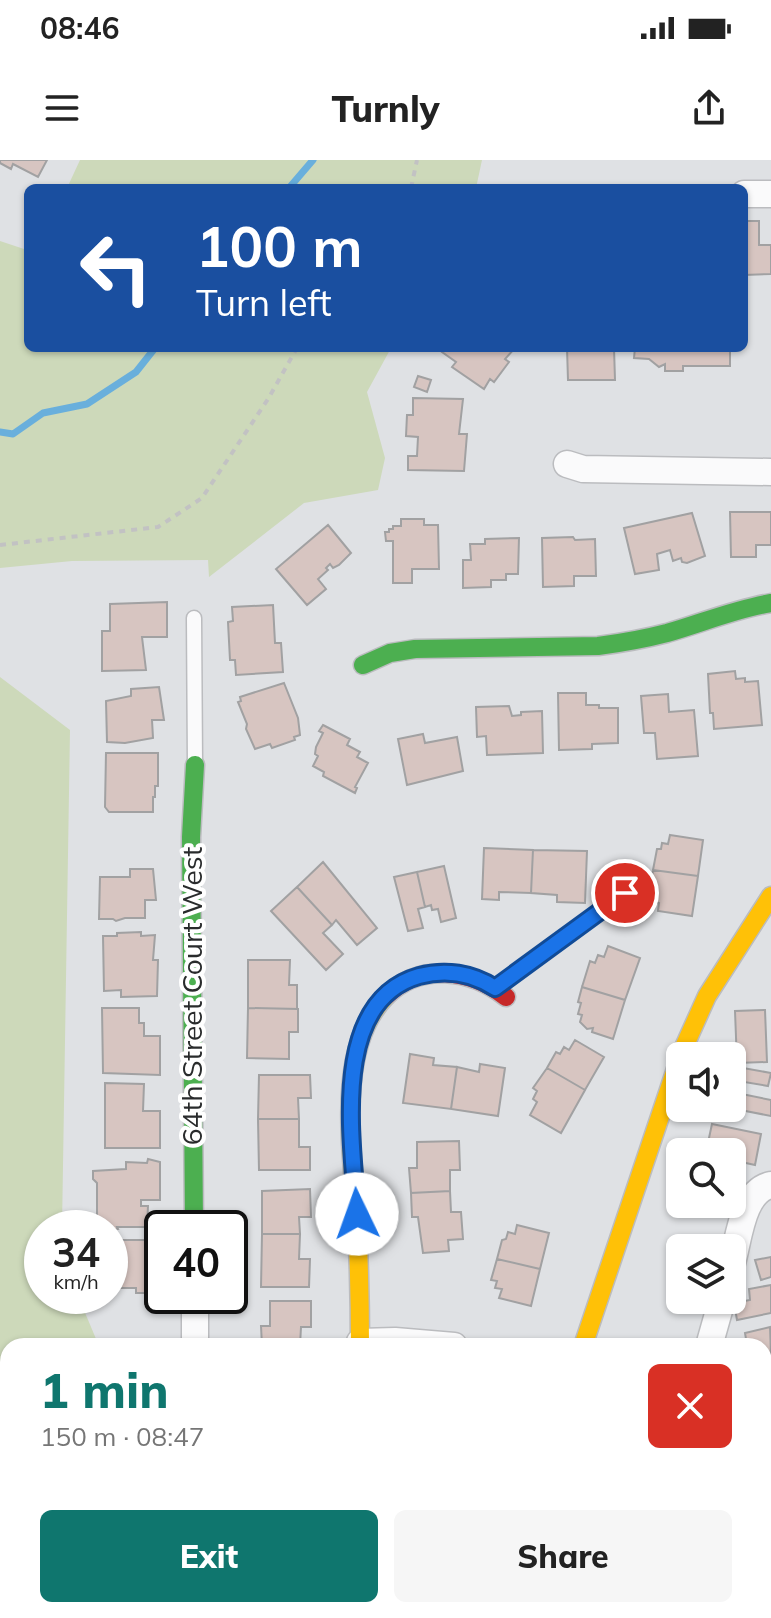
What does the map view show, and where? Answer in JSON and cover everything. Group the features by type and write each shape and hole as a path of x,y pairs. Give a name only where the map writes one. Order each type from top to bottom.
{"street":[{"path":"748,194 771,194"},
{"path":"567,464 583,469 771,472"},
{"path":"363,665 390,653 415,649 622,643 676,630 742,608 771,603"},
{"name":"64th Street Court West","path":"194,1210 191,837 195,765"},
{"path":"686,1042 707,996 771,896"},
{"path":"360,1338 351,1103 355,1055 365,1025 390,992 423,975 441,972 467,975 500,993"},
{"path":"586,1338 666,1098"},
{"path":"741,1234 752,1198 761,1188 771,1185"},
{"path":"195,1314 195,1338"},
{"path":"711,1338 718,1314"}],"lane":[{"path":"194,618 195,765"},
{"path":"500,993 625,893"}],"path":[{"path":"412,184 417,160"},
{"path":"0,545 158,527 202,498 268,399 295,352"}],"green space":[{"path":"80,160 482,160 477,184 69,184"},
{"path":"0,241 24,249 24,352 389,352 367,392 385,458 378,490 304,503 209,577 208,560 72,561 0,568"},
{"path":"0,677 70,730 62,1210 24,1210 24,1314 86,1314 96,1338 0,1338"}],"building":[{"path":"0,160 47,160 38,177 13,164 11,169"},
{"path":"748,221 759,221 759,245 771,245 771,274 748,275"},
{"path":"442,352 511,352 505,359 509,362 494,382 490,379 484,389 452,367 456,362"},
{"path":"567,352 614,352 615,380 568,380"},
{"path":"635,352 730,352 730,366 683,366 683,371 665,371 665,364 659,367 649,359 634,358"},
{"path":"418,376 431,380 427,392 414,387"},
{"path":"413,398 463,399 459,434 467,434 464,471 408,470 408,456 417,456 418,437 406,436 407,415 413,415"},
{"path":"730,512 771,512 771,545 756,545 756,557 731,557"},
{"path":"692,513 705,556 687,563 682,562 681,558 673,561 670,550 657,554 659,570 635,574 624,528"},
{"path":"401,519 424,519 424,525 438,525 439,569 412,569 412,583 393,583 393,541 386,541 385,532 393,526 401,526"},
{"path":"328,525 351,553 339,565 333,568 330,564 326,568 328,570 318,579 326,589 307,605 276,569"},
{"path":"573,537 575,540 595,539 596,576 574,576 574,586 543,587 542,538"},
{"path":"519,538 518,574 506,574 506,580 491,580 491,587 463,588 463,560 471,560 470,544 485,544 485,539"},
{"path":"167,602 167,637 142,637 146,670 102,671 102,631 110,631 110,604"},
{"path":"273,605 275,643 281,643 283,672 236,675 235,660 230,660 228,622 233,621 232,607"},
{"path":"735,671 736,679 758,681 762,725 714,729 708,674"},
{"path":"284,683 298,718 300,735 294,737 295,740 272,748 270,744 255,749 238,702 241,701 240,697"},
{"path":"159,687 164,720 152,720 153,738 125,743 107,742 106,701 131,696 131,689"},
{"path":"558,693 586,693 586,705 618,708 618,743 592,744 592,749 559,750"},
{"path":"668,694 669,712 694,710 698,756 657,759 655,733 644,733 641,696"},
{"path":"509,706 512,716 521,715 521,712 542,711 543,753 487,755 486,736 477,737 476,707"},
{"path":"323,725 350,739 347,745 360,752 357,757 368,763 355,793 323,776 324,772 313,766 318,756 315,754 316,747 323,733 319,731"},
{"path":"423,734 425,743 457,737 463,771 407,785 398,739"},
{"path":"106,753 158,753 158,786 155,786 153,812 109,812 105,807"},
{"path":"670,835 703,840 698,876 653,870 657,849 661,849 662,843 668,844"},
{"path":"484,848 533,850 531,893 499,892 499,900 482,899"},
{"path":"533,850 587,851 585,903 557,902 557,895 531,893"},
{"path":"323,862 377,928 357,945 336,920 332,925 297,887"},
{"path":"444,866 456,918 441,922 438,909 432,910 431,905 425,907 417,872"},
{"path":"130,869 153,869 156,900 145,900 145,918 99,919 100,877 130,877"},
{"path":"653,870 698,876 692,916 658,911 659,903 653,902 655,894 650,893"},
{"path":"417,872 425,907 418,909 423,928 408,931 394,877"},
{"path":"297,887 332,925 323,933 343,954 326,970 271,911"},
{"path":"141,932 141,936 155,935 153,960 158,960 157,996 121,997 121,990 104,991 103,936"},
{"path":"608,946 640,958 625,1000 582,987 590,961 595,963 598,955 604,957"},
{"path":"248,960 290,960 289,985 297,985 297,1009 248,1008"},
{"path":"582,987 625,1000 613,1039 592,1032 593,1028 587,1029 580,1022 582,1015 578,1014 581,1003 578,1002"},
{"path":"102,1008 139,1008 139,1023 144,1023 144,1036 160,1036 160,1075 103,1073"},
{"path":"248,1008 298,1009 298,1032 289,1032 289,1059 247,1058"},
{"path":"765,1010 767,1062 746,1063 746,1042 736,1042 735,1011"},
{"path":"575,1040 604,1057 585,1090 547,1068 556,1052 560,1054 564,1047 569,1050"},
{"path":"410,1054 434,1058 433,1065 457,1067 451,1109 403,1103"},
{"path":"480,1064 505,1068 498,1116 451,1109 457,1067 479,1072"},
{"path":"547,1068 585,1090 561,1133 530,1115 537,1102 533,1099 537,1091 533,1088"},
{"path":"746,1069 771,1073 768,1086 746,1082"},
{"path":"259,1075 310,1075 311,1098 298,1098 299,1119 258,1119"},
{"path":"105,1083 144,1084 143,1111 160,1111 160,1148 105,1148"},
{"path":"746,1095 771,1100 771,1116 746,1111"},
{"path":"258,1119 299,1119 299,1147 310,1147 310,1170 259,1170"},
{"path":"712,1124 761,1134 755,1165 746,1163 746,1138 709,1138"},
{"path":"459,1141 460,1170 450,1170 450,1191 411,1193 409,1168 417,1168 417,1142"},
{"path":"148,1159 160,1162 160,1200 141,1200 141,1206 148,1206 148,1210 144,1210 144,1227 128,1227 128,1210 97,1210 97,1183 93,1179 93,1171 126,1169 126,1162 147,1163"},
{"path":"310,1189 311,1217 299,1217 300,1234 262,1234 262,1191"},
{"path":"450,1191 451,1212 461,1212 463,1239 448,1240 449,1251 423,1253 418,1217 412,1217 411,1193"},
{"path":"517,1225 549,1233 540,1269 497,1259 502,1240 506,1239 508,1232 515,1234"},
{"path":"262,1234 300,1234 299,1259 310,1259 309,1287 261,1287"},
{"path":"128,1240 144,1240 144,1293 136,1293 136,1288 128,1288"},
{"path":"771,1257 771,1277 761,1280 755,1260"},
{"path":"497,1259 540,1269 531,1306 499,1298 502,1289 495,1288 497,1281 491,1280"},
{"path":"771,1285 771,1313 737,1320 736,1314 746,1314 749,1289"},
{"path":"270,1301 311,1301 311,1327 301,1327 300,1338 262,1338 261,1326 270,1326"},
{"path":"770,1327 770,1338 746,1338 745,1333"}],"waterway":[{"path":"292,184 313,160"},
{"path":"0,432 13,434 43,413 87,404 136,372 152,352"}],"traffic: fast":[{"path":"363,665 390,653 415,649 615,644 667,633 771,603"},
{"path":"194,1210 191,837 195,765"}],"traffic: slow":[{"path":"686,1042 707,996 771,896"},
{"path":"360,1338 350,1103 359,1044 370,1018 386,996"},
{"path":"586,1338 666,1099"}],"traffic: jam":[{"path":"386,996 414,978 446,973 477,980 506,997"}],"route":[{"path":"357,1214 351,1103 355,1055 372,1011 390,992 423,975 453,972 495,988 625,893"}]}
